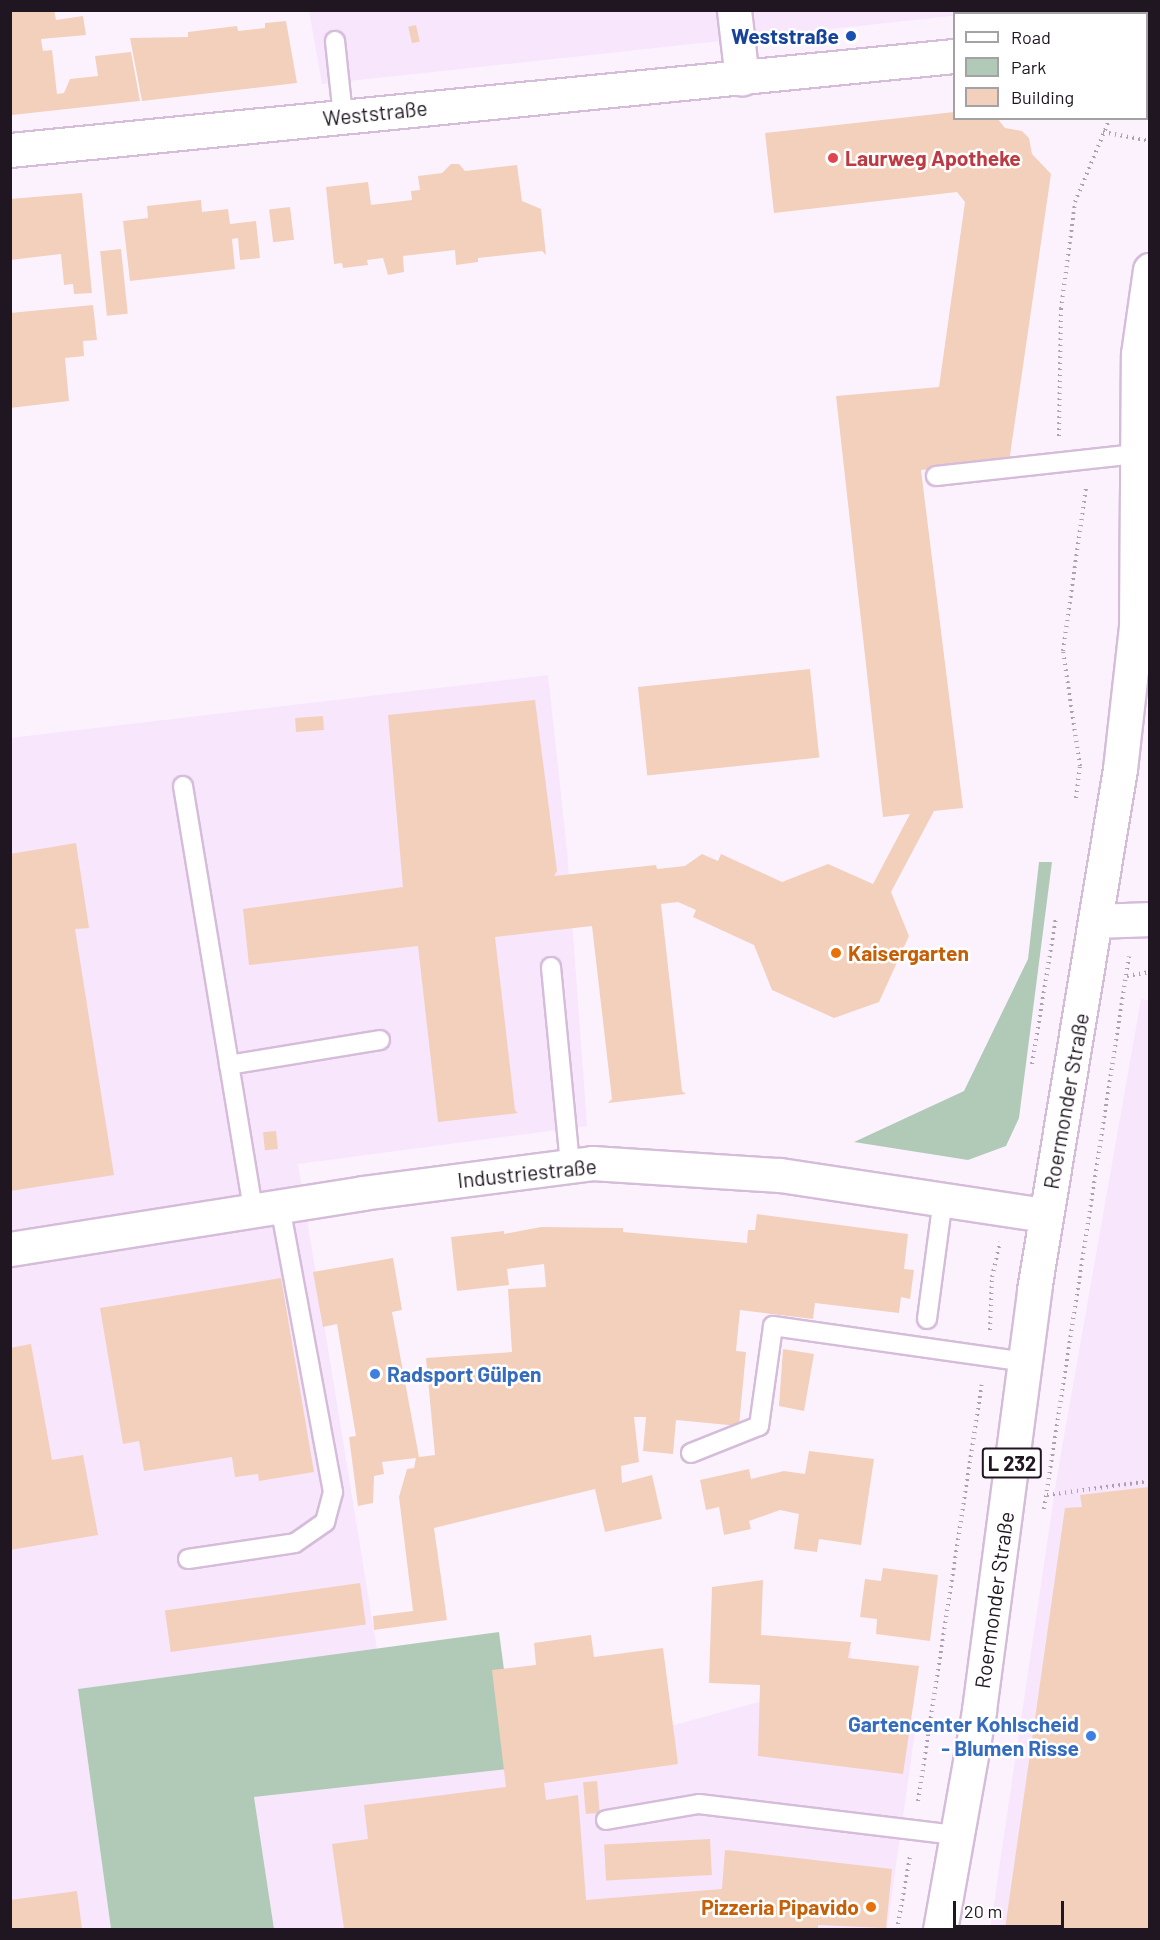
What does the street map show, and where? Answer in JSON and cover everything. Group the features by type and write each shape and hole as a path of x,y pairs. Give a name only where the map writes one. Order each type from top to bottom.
{"main road":[{"path":"734,10 742,79"},
{"name":"Weststraße","path":"10,150 742,79 953,56"},
{"name":"Roermonder Straße","path":"940,1929 979,1710 1046,1215 1120,770 1136,627 1144,453 1138,354 1149,270"},
{"path":"1096,921 1141,920"},
{"name":"Industriestraße","path":"10,1249 267,1208 592,1163 780,1175 1046,1215"}],"lane":[{"path":"334,41 343,117"},
{"path":"936,476 1144,453"},
{"path":"183,786 229,1065 267,1208 333,1492 325,1521 295,1543 188,1559"},
{"path":"551,967 570,1166"},
{"path":"229,1065 380,1040"},
{"path":"927,1319 943,1199"},
{"path":"691,1453 759,1426 773,1326 1026,1362"},
{"path":"606,1820 699,1804 957,1835"}],"path":[{"path":"1076,800 1080,766 1063,651 1086,487 1058,464 1060,309 1075,202 1109,120"},
{"path":"1103,132 1149,141"},
{"path":"1031,1072 1057,914"},
{"path":"1043,1518 1127,976 1141,920"},
{"path":"1127,976 1149,972"},
{"path":"897,1929 987,1357 992,1277 1007,1209"},
{"path":"1047,1495 1149,1481"}],"shaded area":[{"path":"997,10 953,12 953,16 322,84 309,11"},
{"path":"548,675 567,850 587,1126 298,1164 377,1650 78,1689 111,1929 11,1929 10,738"},
{"path":"1141,999 1149,1000 1149,1929 990,1930 1057,1476"},
{"path":"772,1645 851,1648 851,1723 915,1732 887,1929 274,1929 254,1797 517,1768 766,1700"}],"green space":[{"path":"1039,862 1052,862 1019,1118 1006,1146 968,1160 854,1142 964,1091 1028,959"},
{"path":"499,1632 517,1768 254,1797 274,1929 111,1929 78,1689"}],"building":[{"path":"10,10 54,10 56,20 83,16 86,35 41,39 43,51 52,50 57,94 64,93 70,79 98,76 95,56 131,52 140,101 12,115"},
{"path":"286,21 297,83 142,101 130,38 188,37 188,32 237,26 238,31 265,28 265,23"},
{"path":"416,25 420,42 412,43 408,27"},
{"path":"953,112 953,120 999,120 1005,128 1022,131 1029,138 1032,154 1051,174 1009,462 921,470 963,808 934,811 891,892 909,936 879,1002 834,1018 772,990 754,945 693,917 696,910 678,902 661,904 682,1091 686,1094 608,1103 612,1099 592,926 495,937 515,1110 518,1113 438,1122 418,946 249,965 243,909 403,887 388,715 535,700 557,871 554,876 656,865 657,869 685,866 702,854 718,861 721,854 782,882 828,864 873,884 910,814 883,817 836,396 939,387 965,202 957,192 774,213 765,133"},
{"path":"451,164 459,164 465,171 517,165 522,201 541,209 546,255 542,251 478,258 478,262 456,265 455,250 403,256 404,272 388,275 383,258 367,260 368,265 343,268 342,263 334,264 326,187 368,182 371,205 412,200 411,191 420,190 418,176 442,173"},
{"path":"82,193 92,293 74,294 73,284 64,285 61,254 10,260 10,199"},
{"path":"201,200 202,212 228,209 230,224 256,221 260,258 240,260 238,238 232,239 235,269 130,281 123,221 148,218 147,206"},
{"path":"290,207 294,240 273,242 269,210"},
{"path":"121,249 128,314 107,316 100,251"},
{"path":"93,305 97,340 83,341 84,356 65,358 69,401 10,408 10,313"},
{"path":"810,669 819,758 647,776 638,687"},
{"path":"323,716 324,730 296,732 295,718"},
{"path":"76,843 89,928 75,929 114,1175 10,1191 10,854"},
{"path":"276,1131 278,1149 265,1150 263,1132"},
{"path":"757,1214 908,1234 904,1269 914,1270 910,1299 901,1297 899,1313 815,1303 813,1319 740,1310 736,1351 746,1352 739,1426 676,1420 673,1454 643,1451 646,1417 634,1417 639,1462 621,1466 622,1483 652,1475 662,1519 605,1532 595,1489 434,1528 447,1620 374,1630 373,1616 413,1611 399,1497 407,1469 414,1468 416,1458 382,1462 384,1474 374,1476 373,1503 358,1506 349,1437 356,1436 337,1324 323,1327 313,1272 393,1258 402,1310 392,1312 419,1457 435,1455 426,1358 512,1352 508,1289 546,1287 544,1264 507,1269 509,1285 457,1291 451,1237 504,1231 504,1234 541,1227 623,1228 623,1232 747,1243 748,1230 755,1230"},
{"path":"281,1278 314,1472 259,1481 258,1474 235,1477 232,1457 144,1471 139,1441 123,1444 100,1308"},
{"path":"31,1344 52,1460 83,1455 98,1535 10,1550 10,1348"},
{"path":"783,1349 814,1354 804,1411 779,1406"},
{"path":"809,1451 874,1459 861,1545 819,1539 817,1552 794,1549 799,1514 780,1510 749,1521 751,1529 724,1535 719,1507 706,1510 700,1480 749,1469 751,1479 784,1471 805,1474"},
{"name":"Gartencenter Kohlscheid - Blumen Risse","path":"1149,1487 1149,1929 1005,1929 1065,1508 1082,1507 1080,1495"},
{"path":"883,1568 938,1575 930,1641 876,1634 877,1619 860,1617 865,1579 881,1581"},
{"path":"763,1580 761,1635 851,1642 848,1658 919,1666 903,1774 758,1756 760,1685 709,1683 712,1587"},
{"path":"360,1583 366,1625 171,1652 165,1610"},
{"path":"591,1635 594,1657 663,1648 678,1764 544,1783 546,1800 578,1795 586,1900 722,1889 725,1850 736,1851 892,1869 886,1928 818,1925 818,1929 344,1929 332,1844 368,1839 364,1805 506,1787 492,1670 536,1665 534,1643"},
{"path":"597,1781 600,1813 586,1814 583,1782"},
{"path":"710,1839 712,1875 606,1880 604,1845"},
{"path":"77,1891 82,1929 10,1929 10,1900"}],"place":[{"name":"Weststraße","path":"851,36"},
{"name":"Laurweg Apotheke","path":"833,158"},
{"name":"Kaisergarten","path":"836,953"},
{"name":"Radsport Gülpen","path":"375,1374"},
{"name":"Gartencenter Kohlscheid - Blumen Risse","path":"1091,1736"},
{"name":"Pizzeria Pipavido","path":"871,1907"}]}
